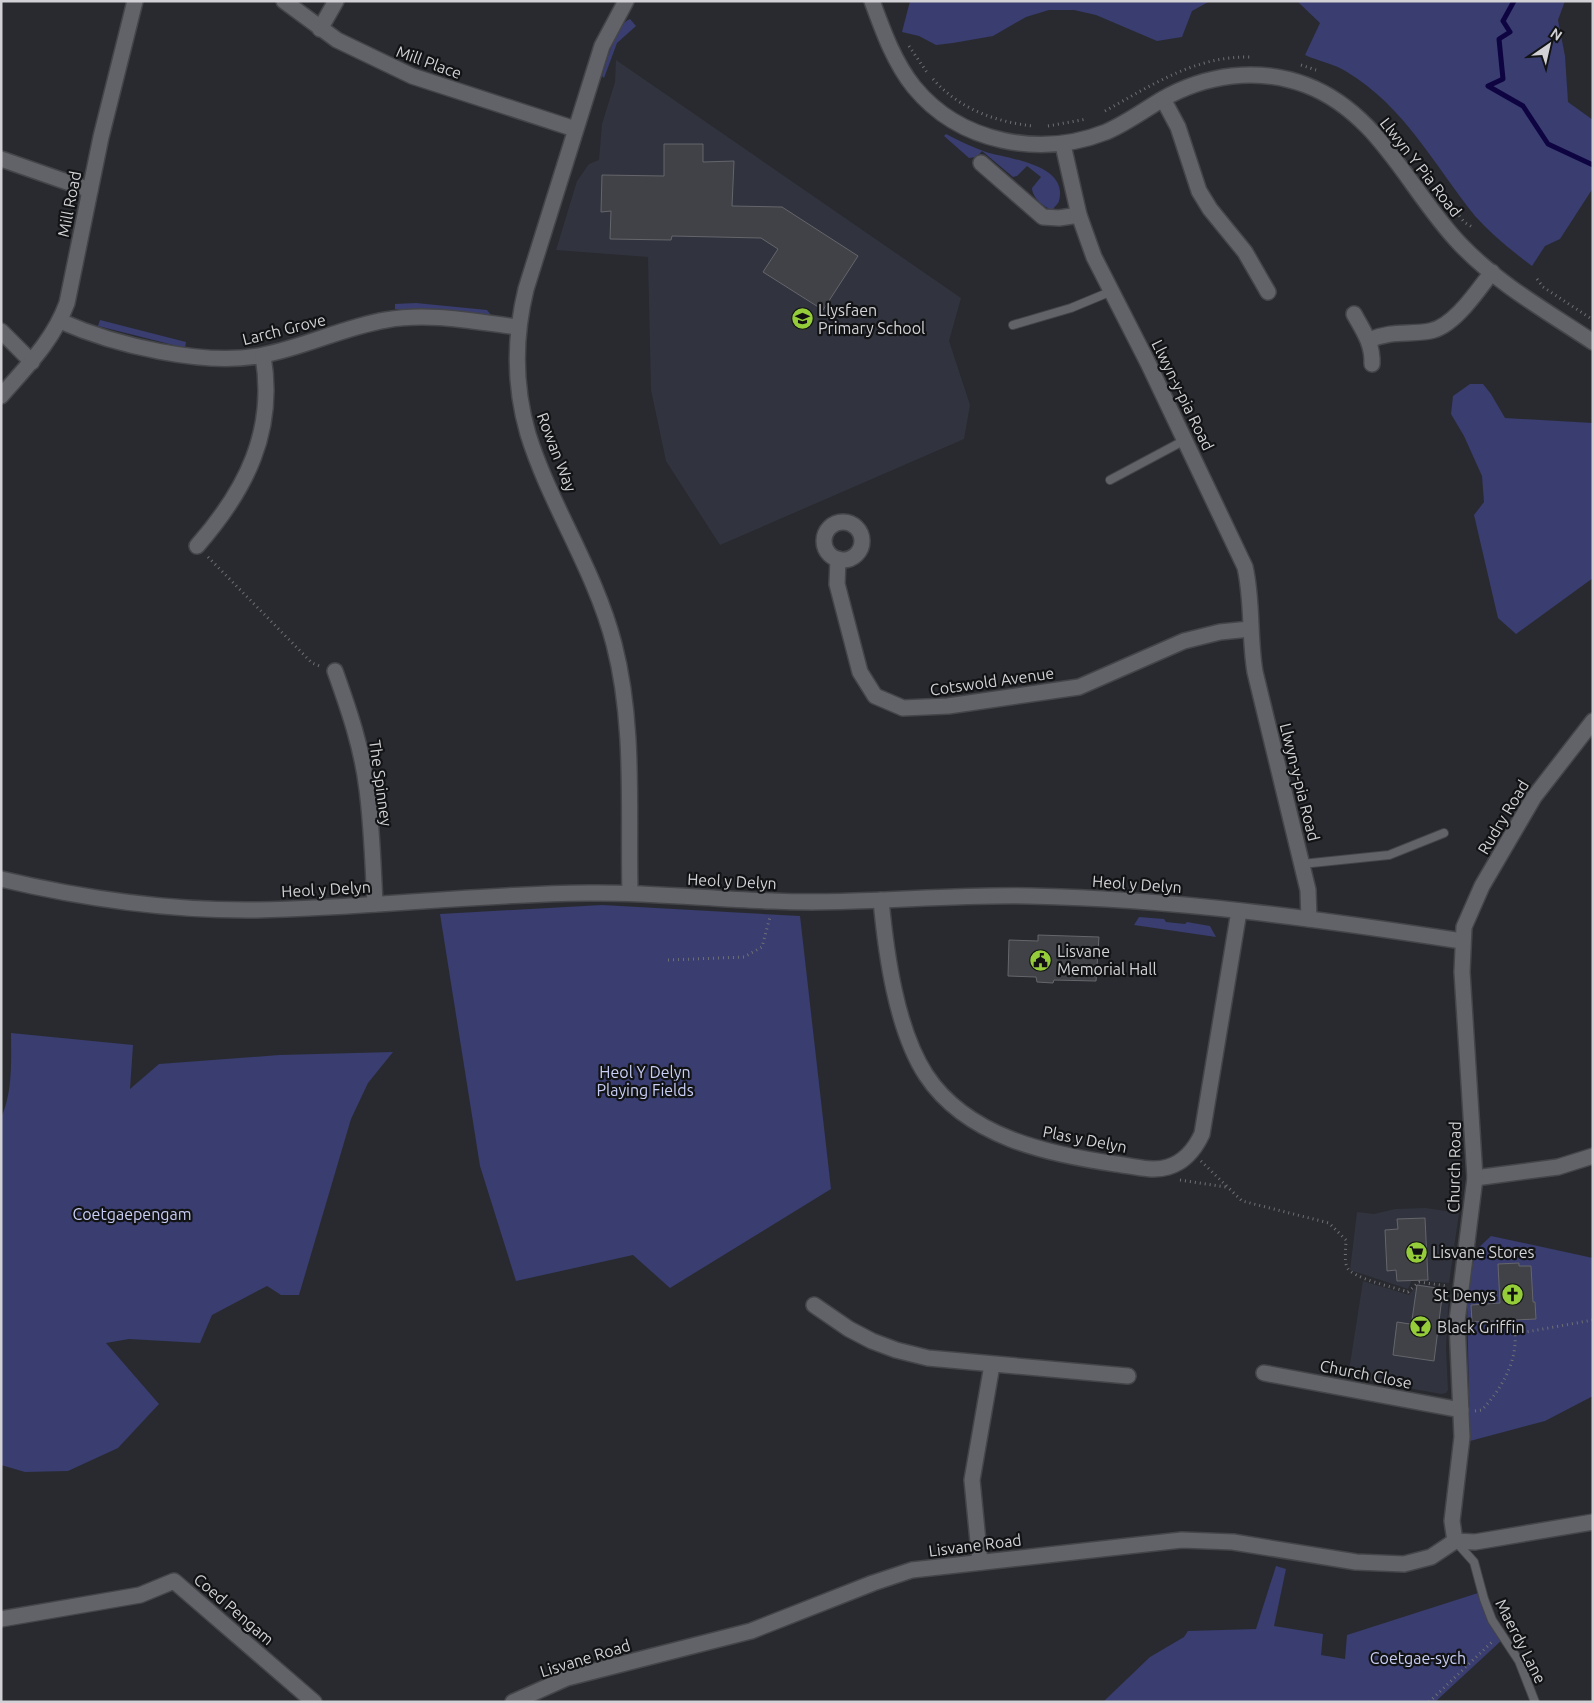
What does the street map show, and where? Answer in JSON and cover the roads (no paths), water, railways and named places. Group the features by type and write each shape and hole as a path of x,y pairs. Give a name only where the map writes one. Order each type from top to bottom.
{"street":[{"name":"Mill Road","path":"1,396 32,362 60,321 71,285 101,137 135,1"},
{"name":"Mill Place","path":"284,1 320,29 352,49 412,76 575,129"},
{"path":"320,29 336,1"},
{"name":"Rowan Way","path":"626,1 602,46 526,289 518,327 517,376 529,436 597,595 620,670 626,706 629,749 630,892"},
{"path":"872,1 882,30 904,73 926,99 940,111 974,132 991,138 1025,145 1063,145"},
{"name":"Llwyn Y Pia Road","path":"1063,145 1114,128 1186,87 1221,77 1244,74 1276,77 1314,89 1337,102 1370,128 1450,233 1492,272 1593,342"},
{"path":"1163,99 1178,127 1199,191 1210,209 1245,252 1268,292"},
{"name":"Llwyn-y-pia Road","path":"1063,145 1079,215 1094,257 1242,560 1249,588 1250,629 1255,672 1302,864 1310,902 1309,919"},
{"path":"1,159 90,190"},
{"path":"981,163 1043,217 1059,218 1079,215"},
{"path":"1369,340 1386,333 1432,331 1446,323 1465,306 1492,272"},
{"path":"1354,314 1369,340 1373,353 1372,364"},
{"name":"Larch Grove","path":"60,321 121,341 172,354 226,358 262,356 386,320 429,317 518,327"},
{"path":"1,331 32,362"},
{"path":"197,546 231,502 252,464 266,406 266,380 262,356"},
{"name":"Cotswold Avenue","path":"838,559 837,584 860,672 875,696 903,708 948,706 1079,687 1184,641 1220,632 1250,629"},
{"name":"The Spinney","path":"335,671 357,735 363,764 370,814 375,904"},
{"name":"Rudry Road","path":"1462,941 1469,912 1509,838 1534,797 1593,721"},
{"name":"Heol y Delyn","path":"1,879 88,897 175,907 255,910 508,896 630,892 773,902 991,896 1078,897 1309,919 1462,941"},
{"name":"Plas y Delyn","path":"881,900 893,983 916,1057 934,1086 960,1110 1011,1140 1068,1157 1152,1169 1166,1168 1177,1164 1198,1144 1205,1124 1239,911"},
{"name":"Church Road","path":"1455,1541 1452,1522 1460,1457 1461,1410 1458,1313 1475,1178 1462,941"},
{"path":"1475,1178 1558,1168 1593,1156"},
{"path":"814,1305 849,1330 896,1350 928,1358 1128,1376"},
{"path":"980,1562 972,1480 992,1365"},
{"name":"Church Close","path":"1264,1373 1461,1410"},
{"path":"1455,1541 1475,1542 1593,1522"},
{"name":"Lisvane Road","path":"513,1702 583,1674 750,1631 898,1574 980,1562 1143,1543 1206,1540 1356,1562 1404,1564 1432,1557 1455,1541"},
{"name":"Coed Pengam","path":"1,1619 140,1595 174,1581 314,1702"}],"lane":[{"path":"1013,325 1071,308 1112,291"},
{"path":"1110,480 1185,440"},
{"path":"1302,864 1389,855 1444,833"},
{"name":"Maerdy Lane","path":"1455,1541 1474,1562 1484,1599 1501,1634 1519,1661 1535,1702"}],"waterway":[{"path":"1514,1 1503,21 1510,32 1499,39 1503,79 1488,86 1523,106 1548,144 1593,165"}],"place":[{"name":"Llysfaen Primary School","path":"802,319"},
{"name":"Lisvane Memorial Hall","path":"1041,960"},
{"name":"Lisvane Stores","path":"1416,1252"},
{"name":"St Denys","path":"1512,1295"},
{"name":"Black Griffin","path":"1421,1327"}],"park label":[{"name":"Heol Y Delyn Playing Fields","path":"645,1081"},
{"name":"Coetgaepengam","path":"132,1214"},
{"name":"Coetgae-sych","path":"1418,1658"}]}
